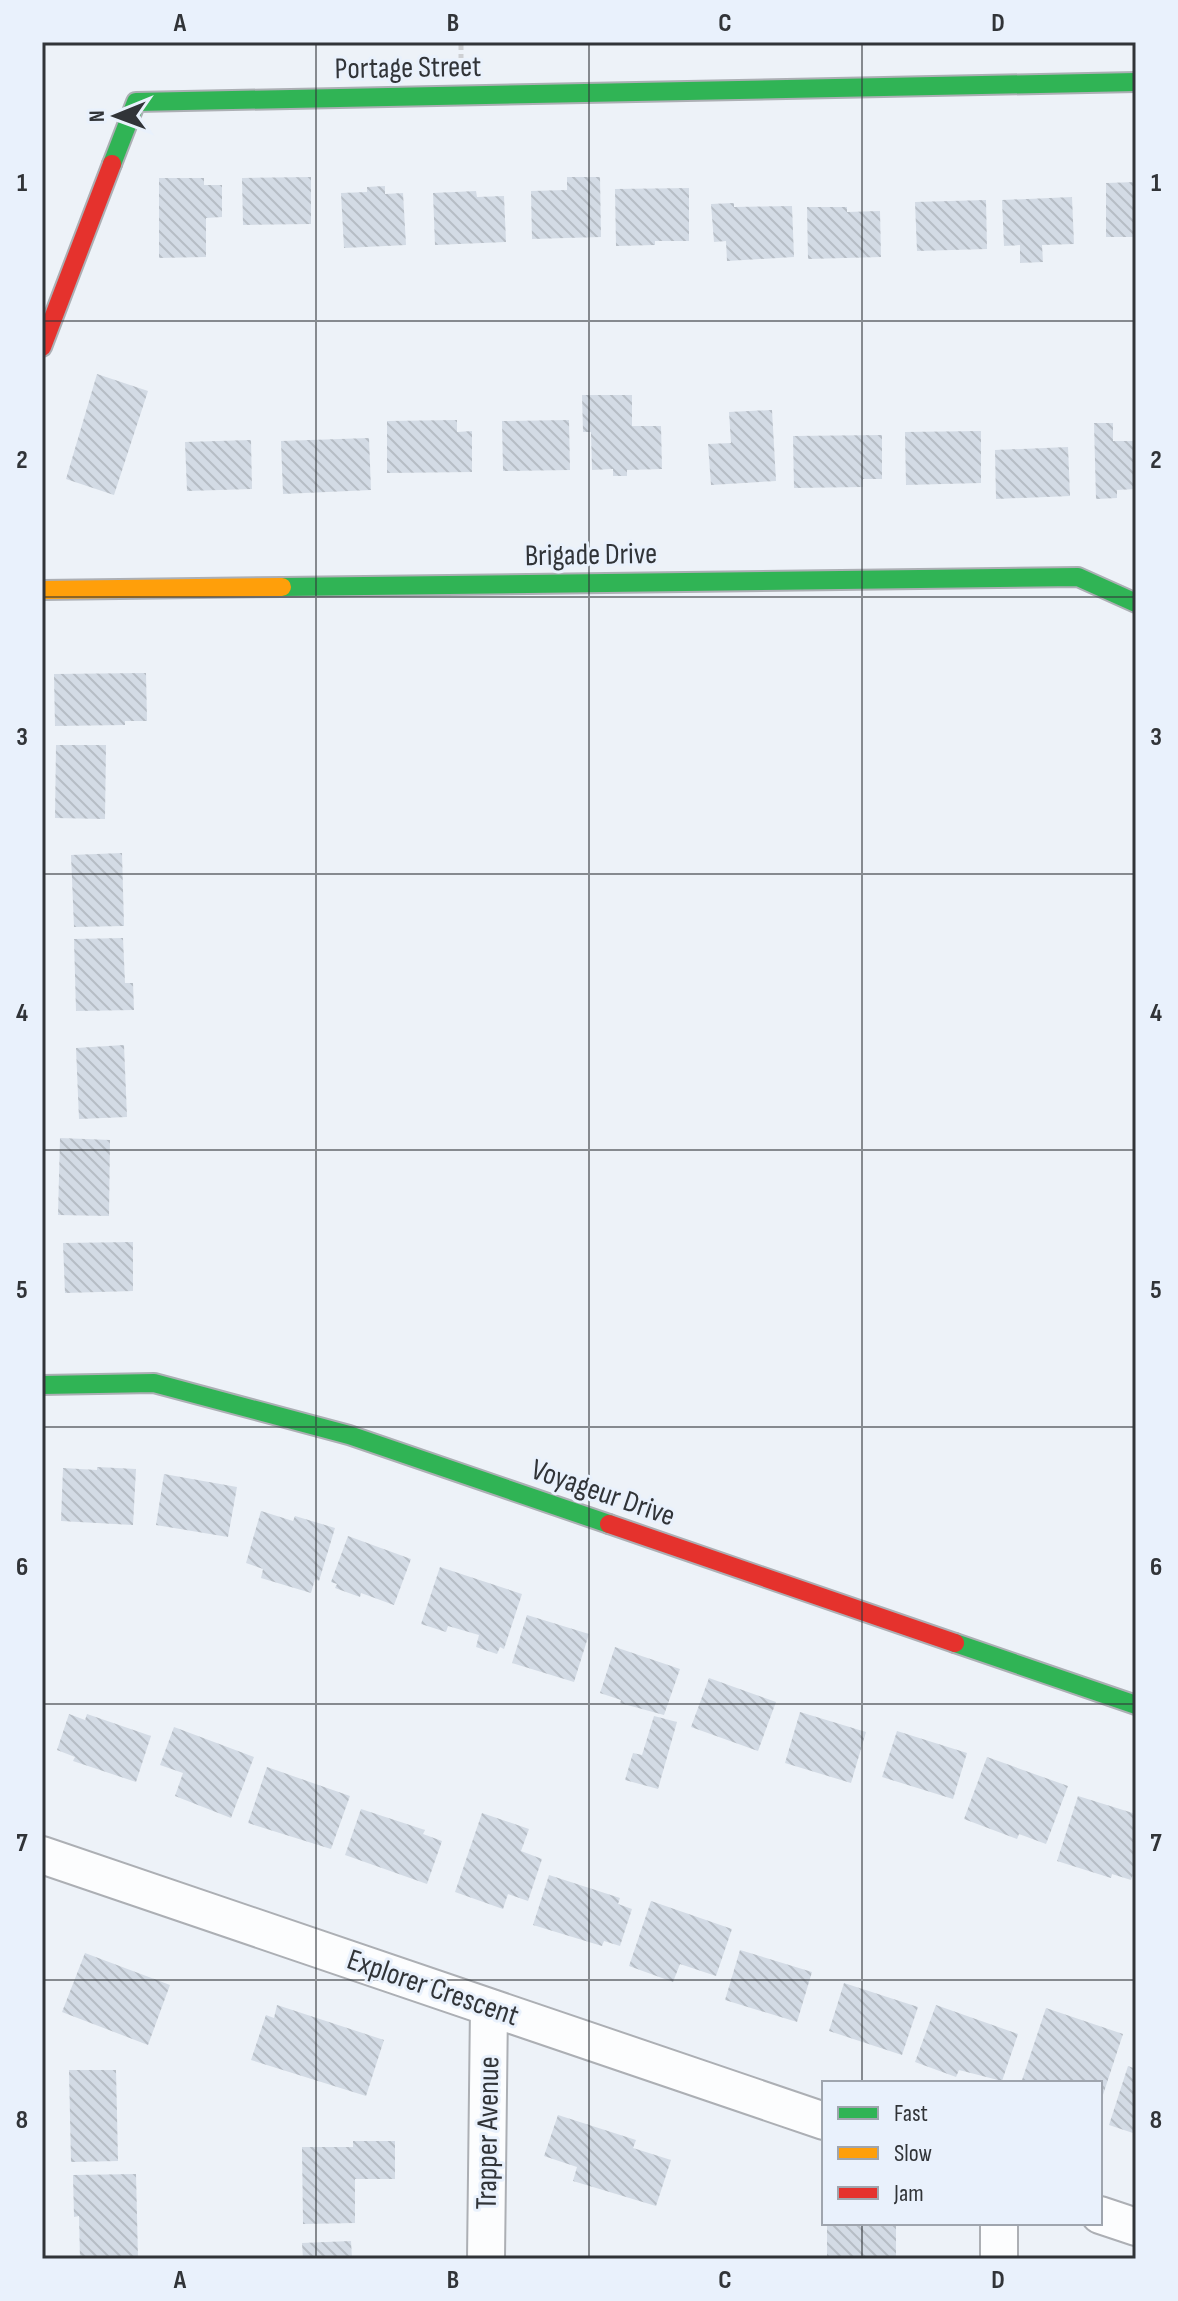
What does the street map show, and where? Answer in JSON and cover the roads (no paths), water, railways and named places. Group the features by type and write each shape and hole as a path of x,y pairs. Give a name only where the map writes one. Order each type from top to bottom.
{"street":[{"name":"Portage Street","path":"42,347 136,102 1136,82"},
{"name":"Brigade Drive","path":"42,590 1078,577 1136,603"},
{"name":"Voyageur Drive","path":"42,1385 154,1383 349,1435 1136,1705"},
{"name":"Explorer Crescent","path":"42,1855 822,2120"},
{"name":"Trapper Avenue","path":"486,2259 489,2007"},
{"path":"1102,2216 1136,2227"},
{"path":"999,2225 999,2259"}]}
